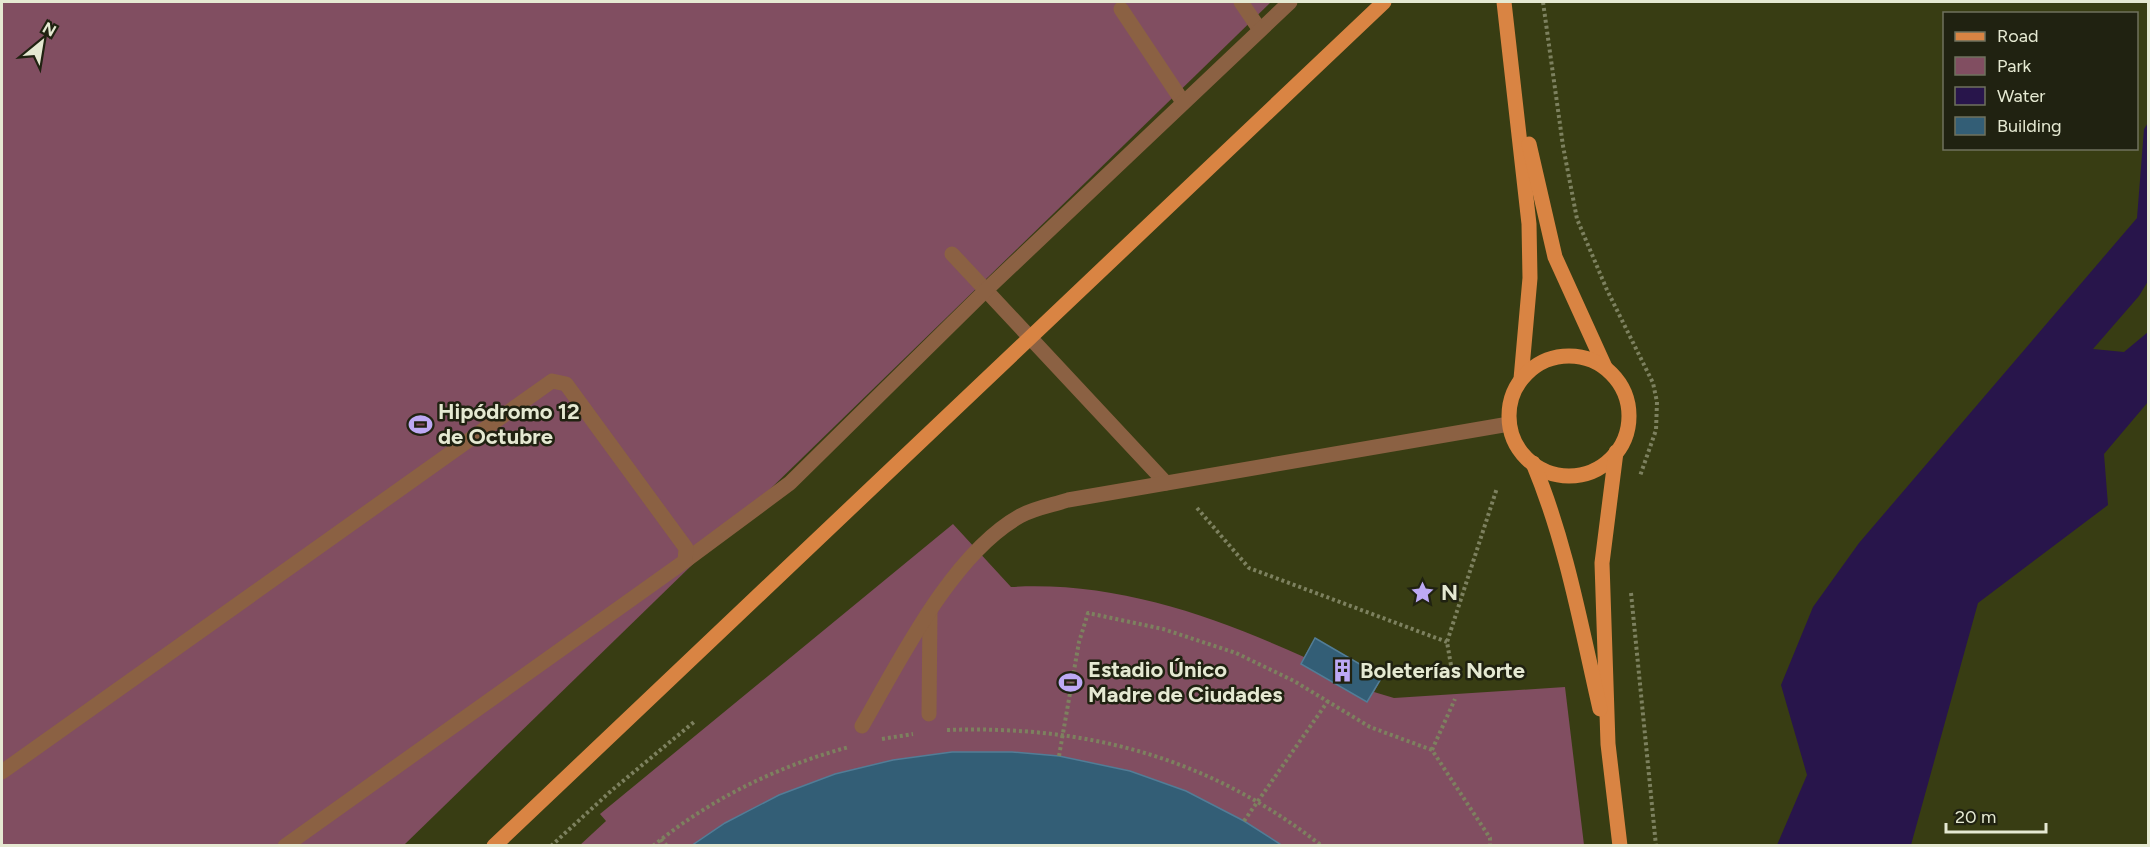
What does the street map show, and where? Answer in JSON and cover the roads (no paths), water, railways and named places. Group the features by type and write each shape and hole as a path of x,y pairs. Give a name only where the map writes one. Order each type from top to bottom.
{"main road":[{"path":"494,846 1384,2"},
{"path":"1504,2 1529,246 1530,278 1521,379 1509,408 1509,424 1517,445 1533,463 1553,510 1566,557 1608,744"},
{"path":"1510,57 1555,257 1605,368 1618,382 1626,398 1629,417 1626,435 1616,452 1603,465 1587,473 1568,476 1549,472 1533,463"},
{"path":"1521,379 1534,366 1551,358 1570,356 1588,359 1605,368"},
{"path":"1616,452 1602,563 1608,744 1620,846"}],"lane":[{"path":"1241,2 1260,30"},
{"path":"285,846 685,561 790,483 985,291 1290,2"},
{"path":"1121,9 1183,102"},
{"path":"952,254 1166,483"},
{"path":"2,772 552,381 566,384 686,548 685,561"},
{"path":"862,726 930,608 996,532 1022,515 1068,500 1509,424"},
{"path":"929,714 930,608"}],"water":[{"path":"2148,123 2148,281 2139,296 2093,349 2124,352 2148,332 2148,402 2104,454 2108,505 1978,603 1911,845 1777,845 1807,775 1781,685 1813,607 1859,543 2137,218 2144,129"}],"place":[{"name":"Hipódromo 12 de Octubre","path":"420,424"},
{"name":"N","path":"1423,592"},
{"name":"Boleterías Norte","path":"1342,670"},
{"name":"Estadio Único Madre de Ciudades","path":"1070,682"}]}
